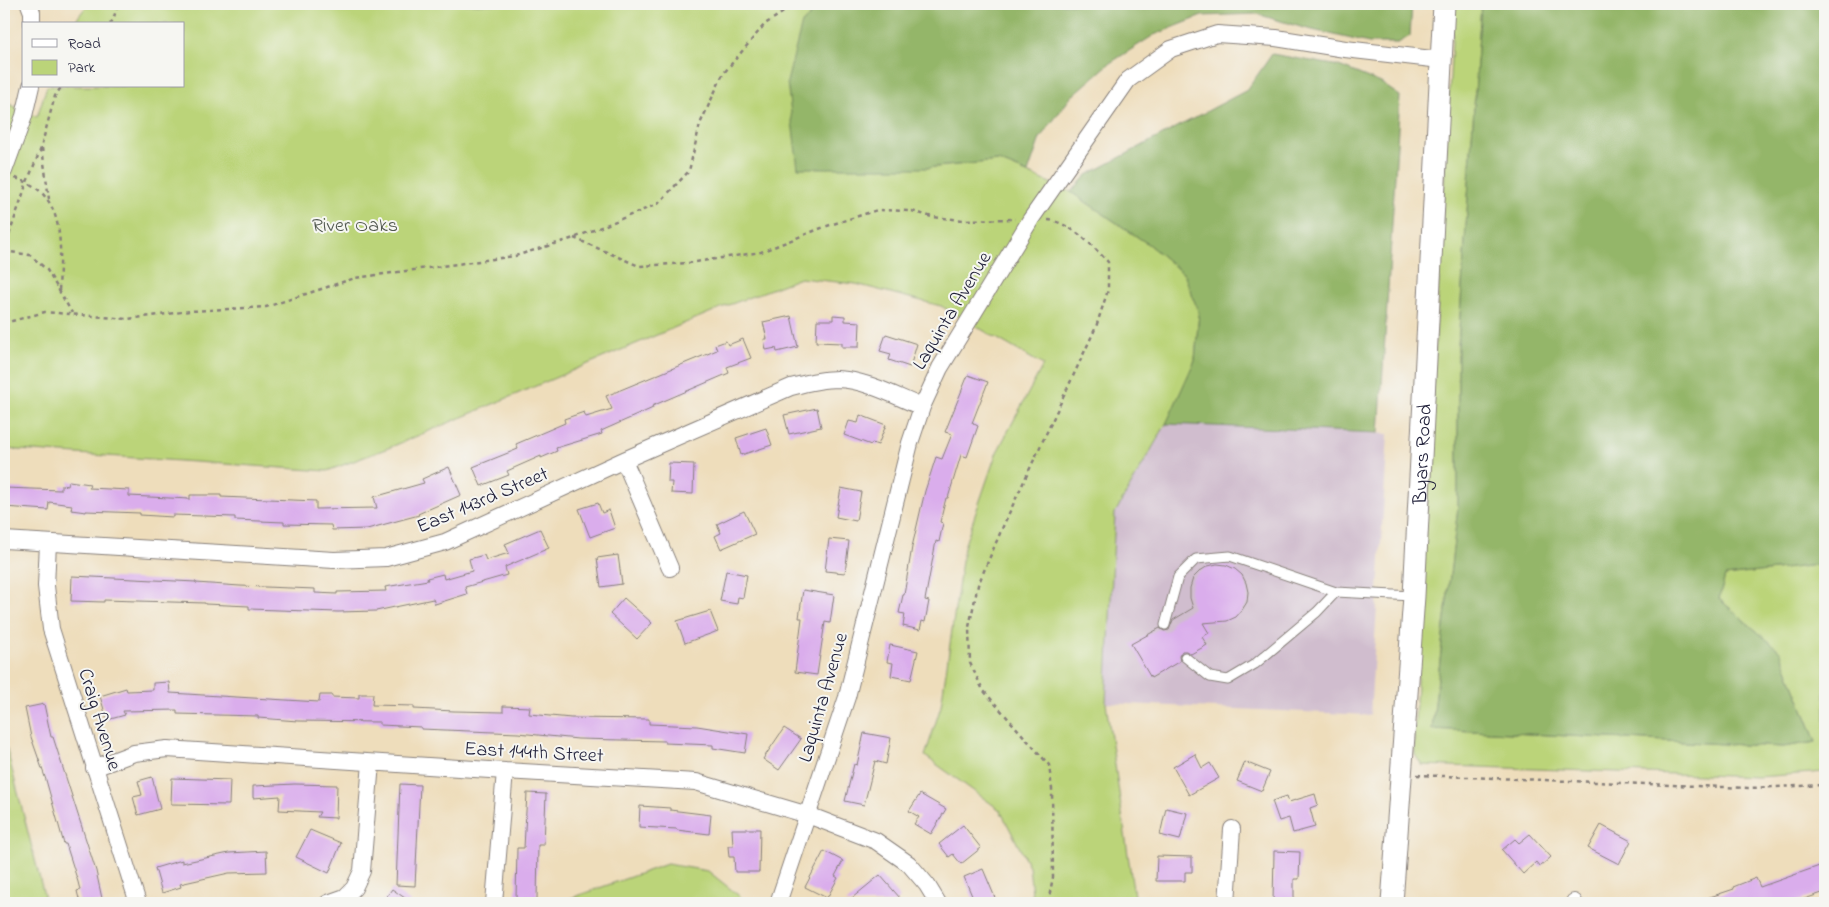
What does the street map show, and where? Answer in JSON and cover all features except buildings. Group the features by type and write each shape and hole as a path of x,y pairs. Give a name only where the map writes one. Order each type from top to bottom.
{"street":[{"path":"28,4 32,12 32,22"},
{"name":"Byars Road","path":"1392,903 1414,596 1444,4"},
{"name":"Laquinta Avenue","path":"778,903 847,697 910,443 922,407 940,368 1031,219 1128,80 1171,50 1217,34 1276,38 1346,50 1441,60"},
{"path":"8,174 31,88"},
{"name":"East 143rd Street","path":"4,540 334,560 386,558 445,542 624,460 791,387 814,380 837,379 861,383 922,407"},
{"path":"624,460 670,568"},
{"name":"Craig Avenue","path":"48,543 46,586 51,629 138,903"},
{"name":"East 144th Street","path":"94,768 134,752 167,749 696,782 808,815 876,841 909,864 927,885 938,903"},
{"path":"328,903 345,897 354,888 362,871 371,763"},
{"path":"494,903 505,771"},
{"path":"1226,903 1232,829"}],"lane":[{"path":"1165,625 1178,576 1196,559 1230,556 1336,592 1414,596"},
{"path":"1186,658 1210,677 1228,680 1256,664 1317,612 1336,592"}],"path":[{"path":"112,22 118,4"},
{"path":"4,325 45,312 127,319 190,311 266,307 355,278 515,256 574,238 658,204 689,171 700,124 723,74 765,24 796,4"},
{"path":"61,88 55,96 42,146 27,182 4,251 30,255 47,270 59,294 72,313"},
{"path":"42,146 49,201 57,218 61,244 59,294"},
{"path":"8,174 27,182 49,201"},
{"path":"574,238 639,266 689,263 761,252 824,227 877,210 912,211 932,217 963,220 1031,219 1057,221 1090,242 1108,262 1108,290 1096,327 1004,524 978,585 969,627 970,664 983,690 1049,765 1052,789 1053,877 1048,903"},
{"path":"1402,774 1748,788 1825,785"}],"shaded area":[{"path":"1166,424 1388,434 1370,715 1106,703 1115,513"}],"green space":[{"name":"River Oaks","path":"88,4 823,4 802,23 925,168 999,161 1071,192 1148,244 1184,274 1199,313 1195,360 1170,417 1115,513 1106,703 1135,903 1033,903 1029,866 1000,810 925,756 941,706 964,547 996,454 1043,365 941,306 856,284 800,278 721,308 391,447 327,471 4,449 4,70 7,77 7,103 37,117 46,88 185,88 185,22 74,22"},
{"path":"823,4 1412,4 1410,36 1398,43 1369,43 1304,28 1257,14 1202,16 1154,35 1110,63 1071,97 1040,138 1028,173 998,161 925,168 798,168 787,82 802,23"},
{"path":"1454,4 1481,4 1458,346 1458,507 1432,729 1783,747 1816,742 1780,651 1719,599 1725,576 1825,564 1825,772 1758,777 1422,765 1415,755 1414,738"},
{"path":"1481,4 1825,4 1825,564 1725,576 1719,599 1780,651 1816,742 1783,747 1432,729 1458,507 1458,346"},
{"path":"1272,54 1339,66 1381,83 1400,96 1379,433 1166,424 1195,360 1199,313 1184,274 1148,244 1071,192 1087,175 1247,90"},
{"path":"4,738 46,903 4,903"},
{"path":"667,864 708,871 748,903 557,903"}]}
